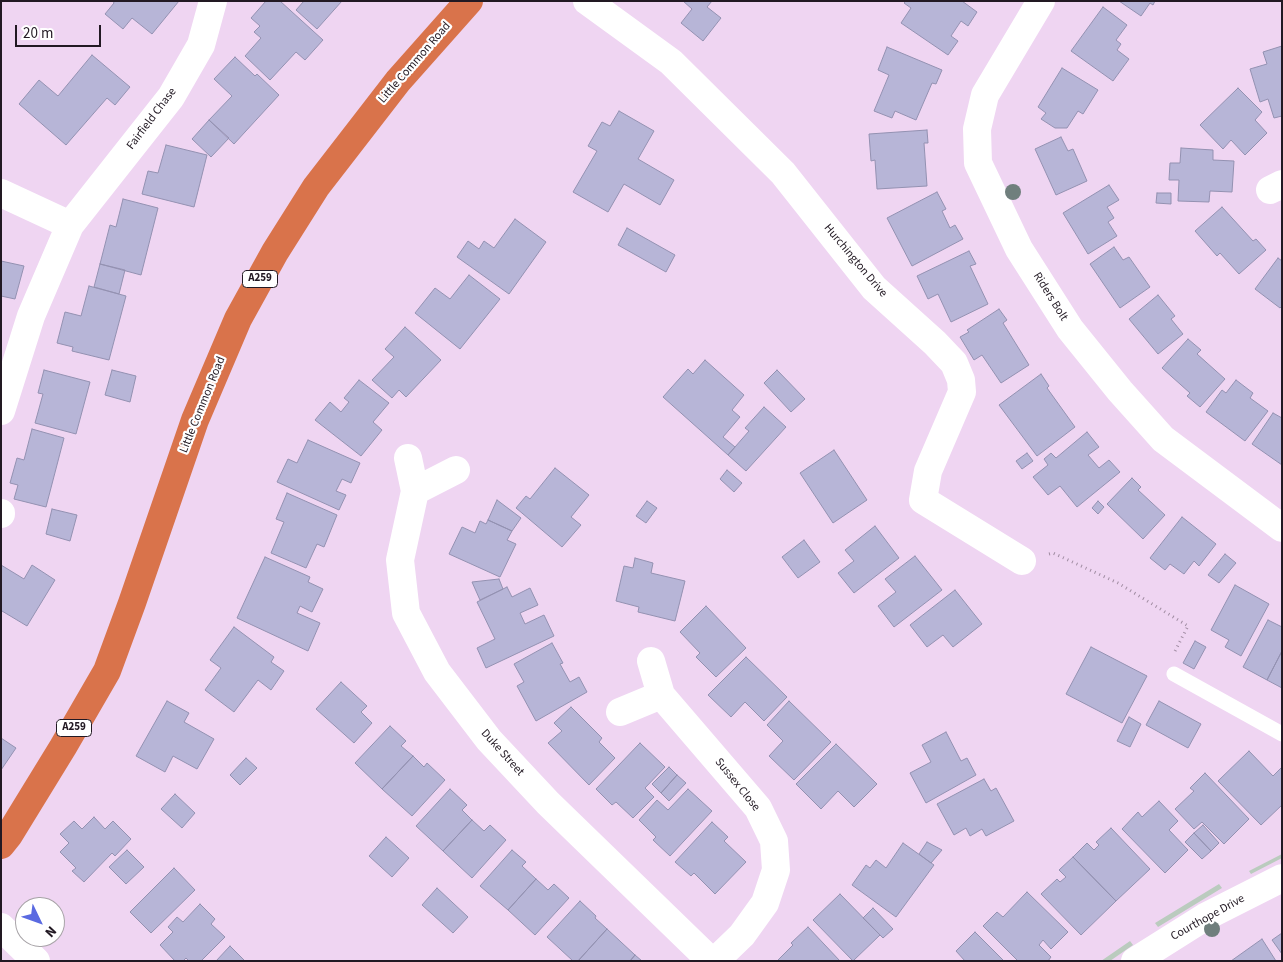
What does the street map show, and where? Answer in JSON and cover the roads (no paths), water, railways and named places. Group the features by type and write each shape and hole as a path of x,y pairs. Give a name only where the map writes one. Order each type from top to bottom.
{"highway":[{"name":"Little Common Road","path":"1,845 63,747 107,671 195,420 238,319 275,252 316,188 398,81 469,1"}],"street":[{"name":"Fairfield Chase","path":"1,411 31,316 70,225 171,97 201,45 214,1"},
{"name":"Hurchington Drive","path":"587,1 671,62 783,173 874,288 935,342 954,363 961,380 962,392 928,471 923,500 1022,561"},
{"name":"Riders Bolt","path":"1041,1 985,95 977,129 978,164 1019,249 1070,329 1114,383 1163,439 1282,528"},
{"path":"1,193 70,225"},
{"name":"Duke Street","path":"408,458 415,491 400,560 406,613 437,672 489,740 548,803 711,961"},
{"path":"415,491 456,470"},
{"name":"Sussex Close","path":"651,661 662,695 758,808 774,841 776,870 765,903 742,935 715,961"},
{"path":"620,712 662,695"},
{"name":"Courthope Drive","path":"1135,961 1205,917 1282,878"},
{"path":"1,927 36,961"}],"lane":[{"path":"1174,674 1282,734"}]}
